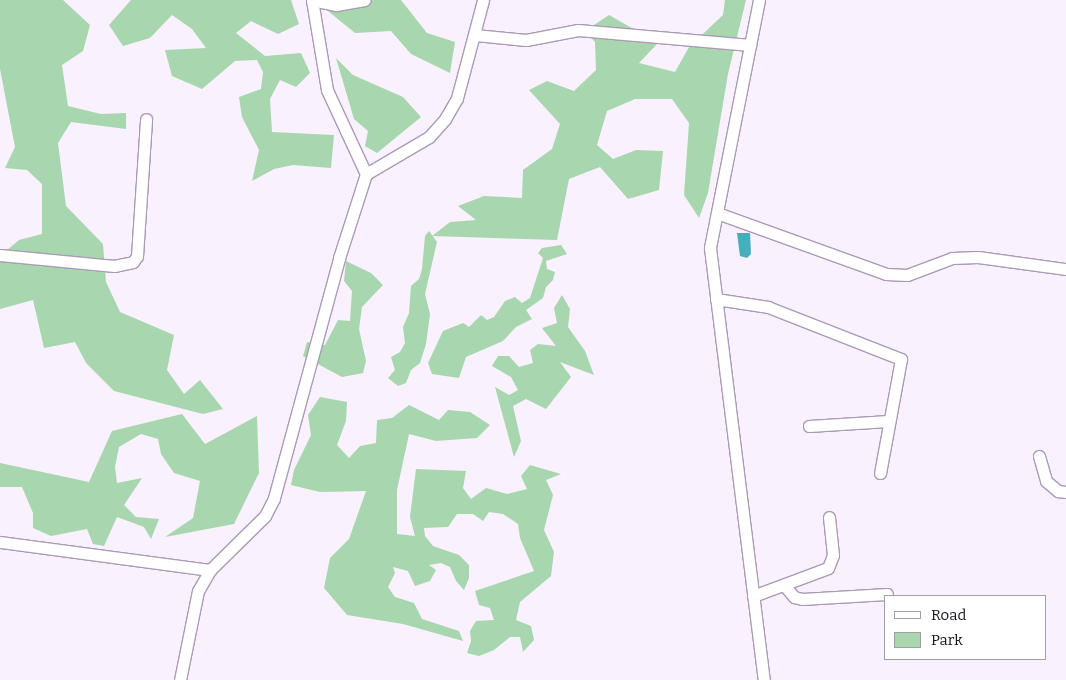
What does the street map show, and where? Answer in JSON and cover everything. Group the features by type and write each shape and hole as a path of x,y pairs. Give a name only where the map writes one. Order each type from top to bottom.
{"street":[{"path":"365,0 336,6 312,0 327,90 366,174"},
{"path":"180,680 198,591 210,570 265,516 274,498 339,258 366,174 429,137 445,119 457,98 483,0"},
{"path":"759,0 710,248 764,680"},
{"path":"475,35 526,40 578,30 750,45"},
{"path":"0,255 114,266 133,262 137,256 146,119"},
{"path":"717,213 886,274 907,275 952,258 978,257 1066,270"},
{"path":"716,299 768,307 901,359 888,421 880,473"},
{"path":"809,426 888,421"},
{"path":"1039,456 1046,481 1058,491 1066,492"},
{"path":"753,596 823,571 832,563 829,517"},
{"path":"0,542 210,570"},
{"path":"784,585 794,597 802,599 886,594"}],"green space":[{"path":"0,0 63,0 90,25 83,51 62,65 68,106 101,114 126,113 126,129 71,122 58,143 66,206 103,244 106,282 120,312 174,335 167,370 184,394 200,380 223,409 203,414 114,391 86,363 75,342 44,348 33,300 0,309 0,256 19,240 42,234 42,184 27,170 5,168 15,147 0,69"},
{"path":"131,0 291,0 299,24 278,34 251,21 236,33 265,56 301,53 310,73 296,87 280,80 270,99 272,132 334,135 331,168 293,165 274,169 252,181 259,150 242,117 239,97 261,89 263,72 257,60 235,61 202,89 172,76 165,50 206,48 192,29 172,15 150,38 123,46 109,25"},
{"path":"328,0 401,0 427,33 455,42 450,73 411,54 391,31 355,33 328,11"},
{"path":"725,0 746,0 728,74 708,193 699,218 684,195 689,123 672,99 635,99 607,111 597,145 613,159 636,150 663,151 659,190 628,199 600,167 569,179 557,240 432,236 450,222 476,220 458,206 484,196 522,198 523,170 552,149 560,124 529,90 547,81 574,91 596,70 595,42 585,31 609,15 658,43 639,63 675,72 689,47 723,15"},
{"path":"336,58 353,75 403,97 421,117 377,153 365,146 368,131 354,119"},
{"path":"429,231 437,242 425,294 430,314 426,344 420,363 411,370 406,383 398,386 388,378 395,370 391,357 400,352 405,343 403,327 409,313 411,286 419,279 422,269 425,236"},
{"path":"561,245 567,254 546,261 547,269 555,272 553,280 546,287 543,298 526,310 532,319 516,327 503,341 466,357 459,378 432,374 428,363 443,331 463,323 469,327 481,315 487,320 494,317 505,301 515,297 522,303 530,298 543,258 538,253 542,248"},
{"path":"346,261 371,273 383,285 362,307 359,329 366,361 363,373 342,377 303,356 307,342 325,345 338,320 350,321 352,291 344,281"},
{"path":"562,295 570,309 568,327 585,351 594,375 560,362 571,377 546,409 526,399 513,406 521,441 514,457 495,387 509,395 518,390 511,377 492,366 498,356 509,356 519,367 533,363 530,350 538,344 556,346 542,328 557,323 554,308"},
{"path":"320,397 347,402 346,421 337,445 349,458 360,446 376,443 377,420 392,418 409,405 439,420 448,410 470,412 490,425 477,438 436,441 409,434 397,490 397,534 415,536 410,517 416,469 466,471 463,488 471,499 486,488 507,494 527,489 521,476 530,465 561,474 546,480 553,495 544,530 554,552 551,576 520,602 516,620 531,626 534,640 523,652 520,637 510,637 494,650 479,656 467,653 471,641 470,631 476,621 494,620 490,608 479,605 475,591 534,571 520,538 518,524 503,514 489,512 483,521 473,514 457,514 448,527 424,528 425,536 433,546 459,555 469,565 469,578 464,590 456,581 450,567 441,563 429,565 436,570 430,581 415,586 408,571 393,567 395,573 388,587 395,597 414,603 422,619 459,631 463,641 403,624 347,615 324,588 330,558 349,539 366,491 320,492 291,485 294,470 311,435 308,415"},
{"path":"182,414 205,444 257,416 259,473 234,524 165,537 193,518 200,481 174,473 161,454 158,439 141,434 119,447 115,467 117,483 142,478 124,505 136,517 159,519 151,539 144,527 117,517 104,546 93,544 87,529 51,536 33,528 33,513 22,487 0,487 0,463 89,482 112,431"}],"water":[{"path":"737,233 750,233 751,254 747,258 740,256"}]}
